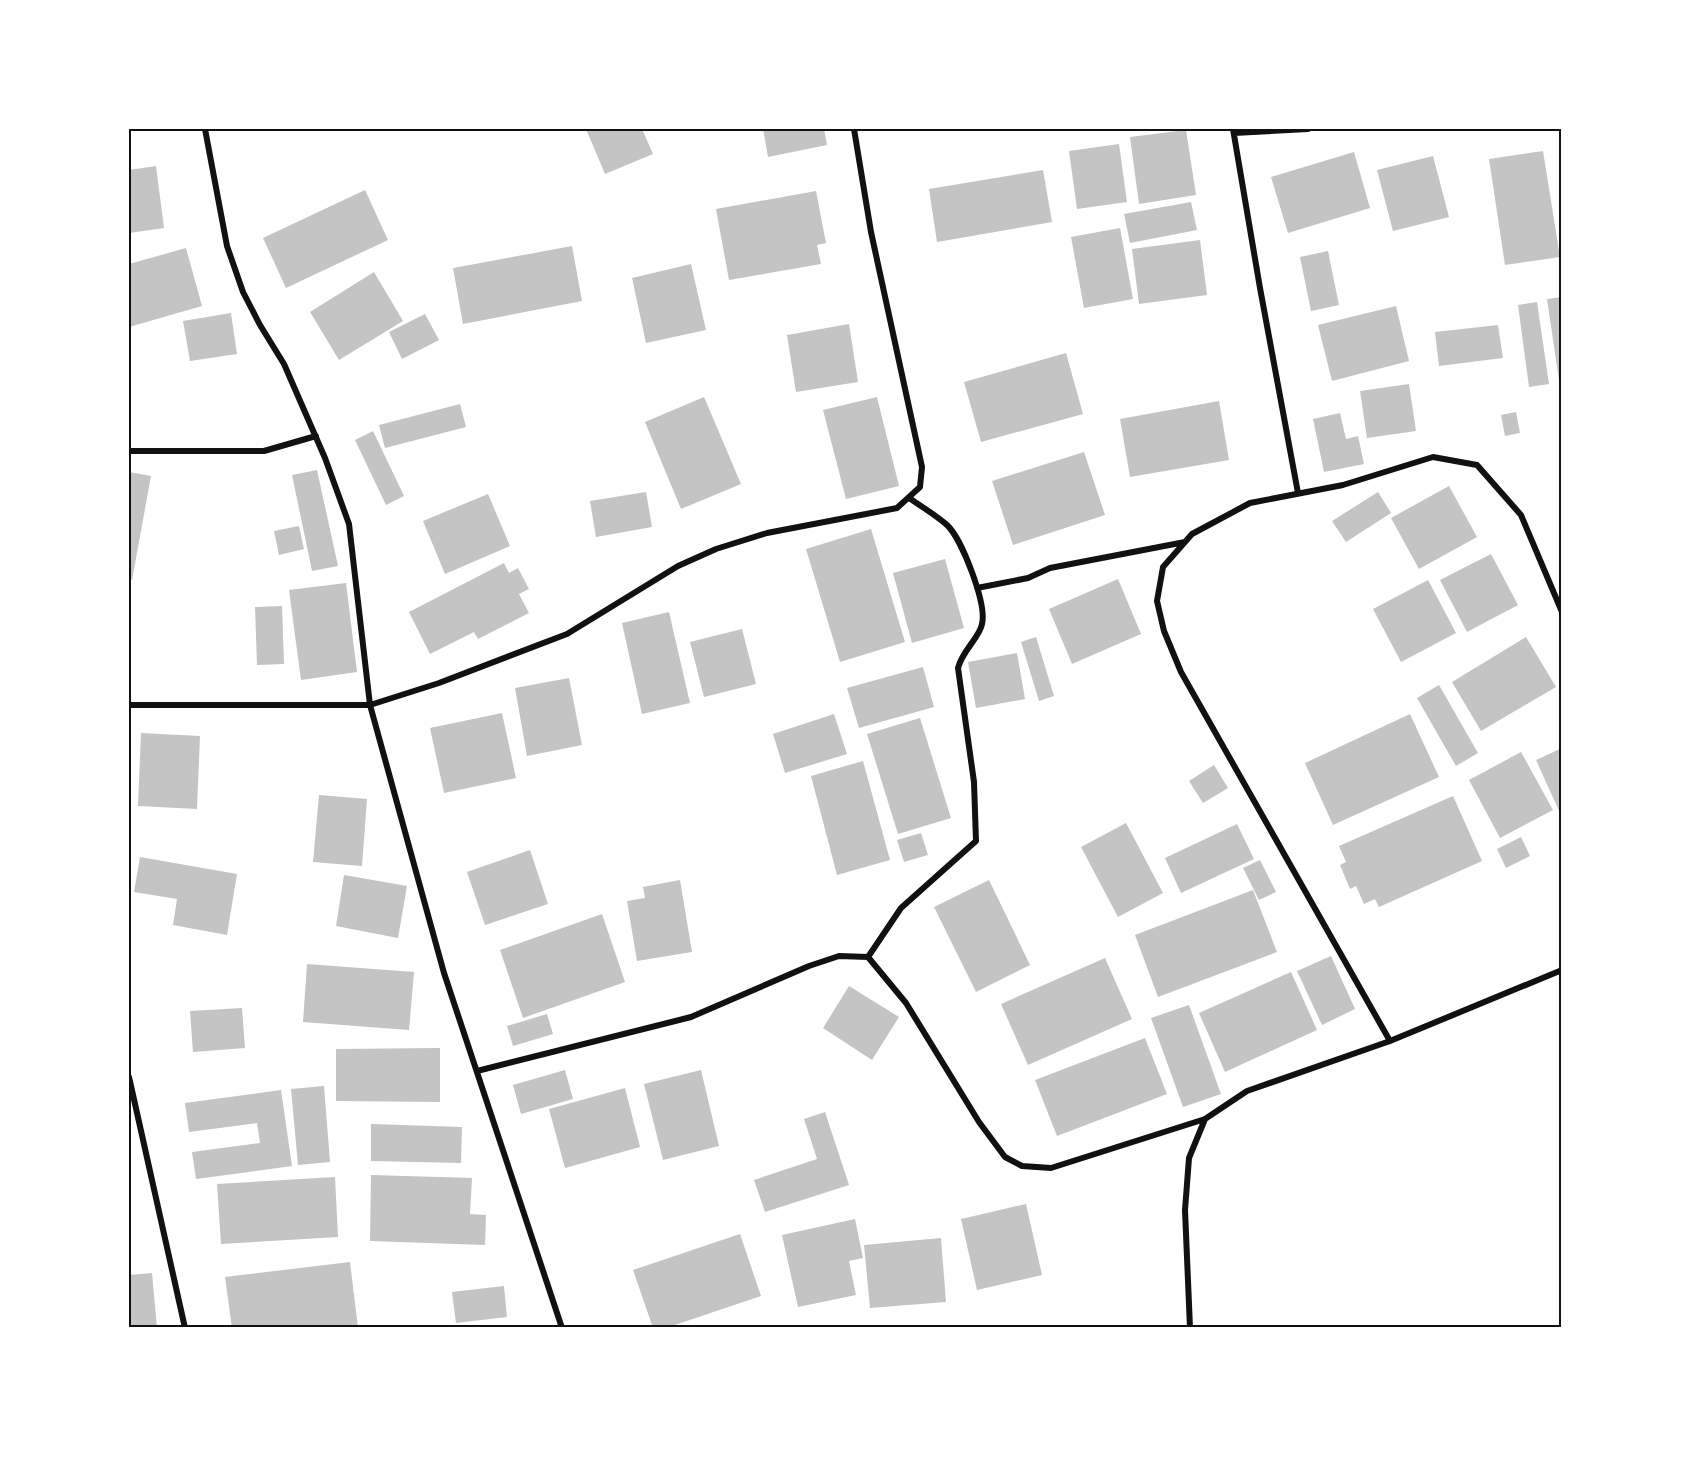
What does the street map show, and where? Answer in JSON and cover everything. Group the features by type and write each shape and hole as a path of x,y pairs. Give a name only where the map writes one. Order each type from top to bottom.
{"street":[{"path":"205,129 227,246 243,292 284,364 325,458 349,524 370,705 444,973 562,1328"},
{"path":"129,705 370,705 439,683 567,634 678,566 717,549 766,533 897,508 920,487 922,467 871,232 854,129"},
{"path":"1298,493 1234,131 1308,129"},
{"path":"129,451 264,452 316,436"},
{"path":"1390,1041 1181,672 1164,631 1157,601 1163,567 1192,534 1250,503 1343,485 1433,457 1477,465 1521,515 1562,612"},
{"path":"868,957 901,908 976,841 974,782 958,668 960,658 982,626 983,613 972,569 948,525 909,498"},
{"path":"977,588 1028,578 1050,568 1185,542"},
{"path":"477,1071 691,1017 809,966 839,957 868,957"},
{"path":"868,957 906,1003 980,1122 1005,1156 1022,1166 1052,1168 1205,1119 1247,1091 1390,1041 1562,970"},
{"path":"129,1077 185,1328"},
{"path":"1190,1328 1185,1210 1189,1158 1205,1119"}],"building":[{"path":"586,129 642,129 653,154 605,174"},
{"path":"763,129 824,129 827,145 768,157"},
{"path":"1186,130 1196,195 1139,204 1130,137"},
{"path":"1119,144 1127,202 1077,209 1069,151"},
{"path":"1543,151 1560,257 1505,265 1489,159"},
{"path":"1354,152 1370,208 1288,233 1271,177"},
{"path":"1433,156 1449,217 1393,231 1377,170"},
{"path":"156,166 164,228 129,233 129,170"},
{"path":"1043,170 1052,222 937,242 929,189"},
{"path":"365,190 388,240 286,288 263,238"},
{"path":"816,191 826,243 817,245 821,264 729,280 716,209"},
{"path":"1191,202 1197,230 1130,243 1124,214"},
{"path":"1120,228 1133,299 1084,308 1071,237"},
{"path":"1200,240 1207,295 1139,304 1132,249"},
{"path":"572,246 582,301 463,324 453,268"},
{"path":"186,248 202,306 129,327 129,264"},
{"path":"1328,251 1339,305 1311,311 1300,257"},
{"path":"691,264 706,330 646,343 632,278"},
{"path":"374,272 403,321 339,360 310,312"},
{"path":"1562,297 1562,394 1561,394 1547,299"},
{"path":"1537,302 1549,384 1529,387 1518,305"},
{"path":"1396,306 1409,361 1332,381 1318,325"},
{"path":"231,313 237,354 190,361 183,321"},
{"path":"425,314 439,340 402,359 389,332"},
{"path":"849,324 858,382 796,392 787,335"},
{"path":"1498,325 1503,358 1439,366 1435,332"},
{"path":"1066,353 1083,414 981,442 964,382"},
{"path":"1409,384 1416,431 1367,438 1360,391"},
{"path":"704,397 741,484 681,509 645,422"},
{"path":"877,397 899,486 846,499 823,410"},
{"path":"1219,401 1229,460 1130,477 1120,419"},
{"path":"460,404 466,427 385,448 379,425"},
{"path":"1516,412 1520,433 1505,436 1501,415"},
{"path":"1340,413 1346,439 1358,436 1364,464 1324,472 1313,419"},
{"path":"373,431 404,496 386,505 355,440"},
{"path":"1084,452 1105,515 1013,545 992,481"},
{"path":"317,470 338,566 312,571 292,475"},
{"path":"129,472 151,476 132,580 129,579"},
{"path":"1449,486 1477,537 1419,569 1391,518"},
{"path":"646,492 652,527 596,537 590,501"},
{"path":"1378,492 1391,513 1346,542 1332,521"},
{"path":"488,494 510,546 445,574 423,521"},
{"path":"299,526 304,549 279,555 274,531"},
{"path":"871,529 905,642 840,662 806,549"},
{"path":"1491,554 1518,605 1467,632 1440,580"},
{"path":"945,559 964,628 912,643 893,573"},
{"path":"504,563 509,573 518,568 529,589 519,594 529,613 478,639 474,632 430,654 409,612"},
{"path":"1118,579 1141,634 1072,664 1049,609"},
{"path":"1428,580 1456,633 1401,662 1373,609"},
{"path":"346,583 357,672 301,680 289,590"},
{"path":"282,606 284,664 257,665 255,607"},
{"path":"669,612 690,703 642,714 622,623"},
{"path":"742,629 756,684 704,697 690,642"},
{"path":"1036,637 1054,696 1039,701 1021,642"},
{"path":"1526,637 1556,687 1481,731 1452,682"},
{"path":"1017,653 1025,699 976,708 968,662"},
{"path":"923,667 934,707 859,728 847,688"},
{"path":"569,678 582,745 527,756 515,688"},
{"path":"1439,685 1478,753 1456,766 1417,698"},
{"path":"502,713 516,778 444,793 430,728"},
{"path":"834,714 847,754 785,773 773,734"},
{"path":"1410,714 1439,777 1333,825 1305,763"},
{"path":"920,718 951,818 898,834 867,734"},
{"path":"141,733 200,736 197,809 138,806"},
{"path":"1562,748 1562,812 1560,813 1536,760"},
{"path":"1521,752 1553,810 1500,838 1469,780"},
{"path":"863,761 890,860 837,875 811,776"},
{"path":"1214,765 1228,788 1203,803 1189,781"},
{"path":"319,795 367,799 362,866 313,862"},
{"path":"1453,796 1482,861 1379,907 1375,899 1364,904 1356,886 1350,889 1340,865 1346,862 1339,846"},
{"path":"1126,823 1163,893 1118,917 1081,847"},
{"path":"1237,824 1254,859 1181,893 1165,858"},
{"path":"921,833 928,855 904,862 897,840"},
{"path":"1521,837 1530,856 1506,868 1497,849"},
{"path":"530,850 548,904 485,925 467,872"},
{"path":"140,857 237,874 227,935 173,925 177,899 134,892"},
{"path":"1260,860 1276,892 1259,900 1243,868"},
{"path":"344,875 407,886 398,938 336,926"},
{"path":"680,880 692,952 637,961 627,901 645,898 643,887"},
{"path":"989,880 1030,965 976,992 934,907"},
{"path":"1253,890 1277,952 1158,997 1135,935"},
{"path":"602,914 625,982 523,1018 500,950"},
{"path":"1331,956 1355,1009 1322,1025 1297,971"},
{"path":"1105,958 1132,1019 1028,1065 1001,1004"},
{"path":"307,964 414,972 409,1030 303,1022"},
{"path":"1291,972 1317,1030 1225,1072 1199,1013"},
{"path":"849,986 899,1017 872,1060 823,1028"},
{"path":"1189,1005 1221,1094 1183,1107 1151,1018"},
{"path":"242,1008 245,1048 193,1052 190,1011"},
{"path":"547,1014 553,1034 513,1046 507,1026"},
{"path":"1145,1038 1167,1094 1057,1136 1035,1080"},
{"path":"440,1048 440,1102 336,1101 336,1049"},
{"path":"565,1070 573,1099 521,1114 513,1085"},
{"path":"701,1070 719,1146 663,1160 644,1084"},
{"path":"324,1086 330,1162 298,1165 291,1089"},
{"path":"625,1088 640,1147 565,1168 549,1109"},
{"path":"281,1090 292,1166 196,1179 192,1152 260,1143 257,1123 189,1132 185,1103"},
{"path":"825,1112 849,1185 765,1212 754,1180 817,1159 804,1119"},
{"path":"371,1124 462,1127 461,1163 371,1161"},
{"path":"371,1175 472,1178 470,1214 486,1215 485,1245 370,1241"},
{"path":"335,1177 338,1237 221,1244 217,1184"},
{"path":"1026,1204 1042,1275 977,1290 961,1219"},
{"path":"855,1219 863,1258 849,1261 856,1295 798,1307 782,1235"},
{"path":"740,1234 761,1296 666,1328 653,1328 633,1270"},
{"path":"941,1238 946,1302 870,1308 864,1245"},
{"path":"350,1262 358,1328 232,1328 225,1277"},
{"path":"152,1273 157,1328 129,1328 129,1275"},
{"path":"504,1286 507,1317 456,1323 452,1292"}]}
